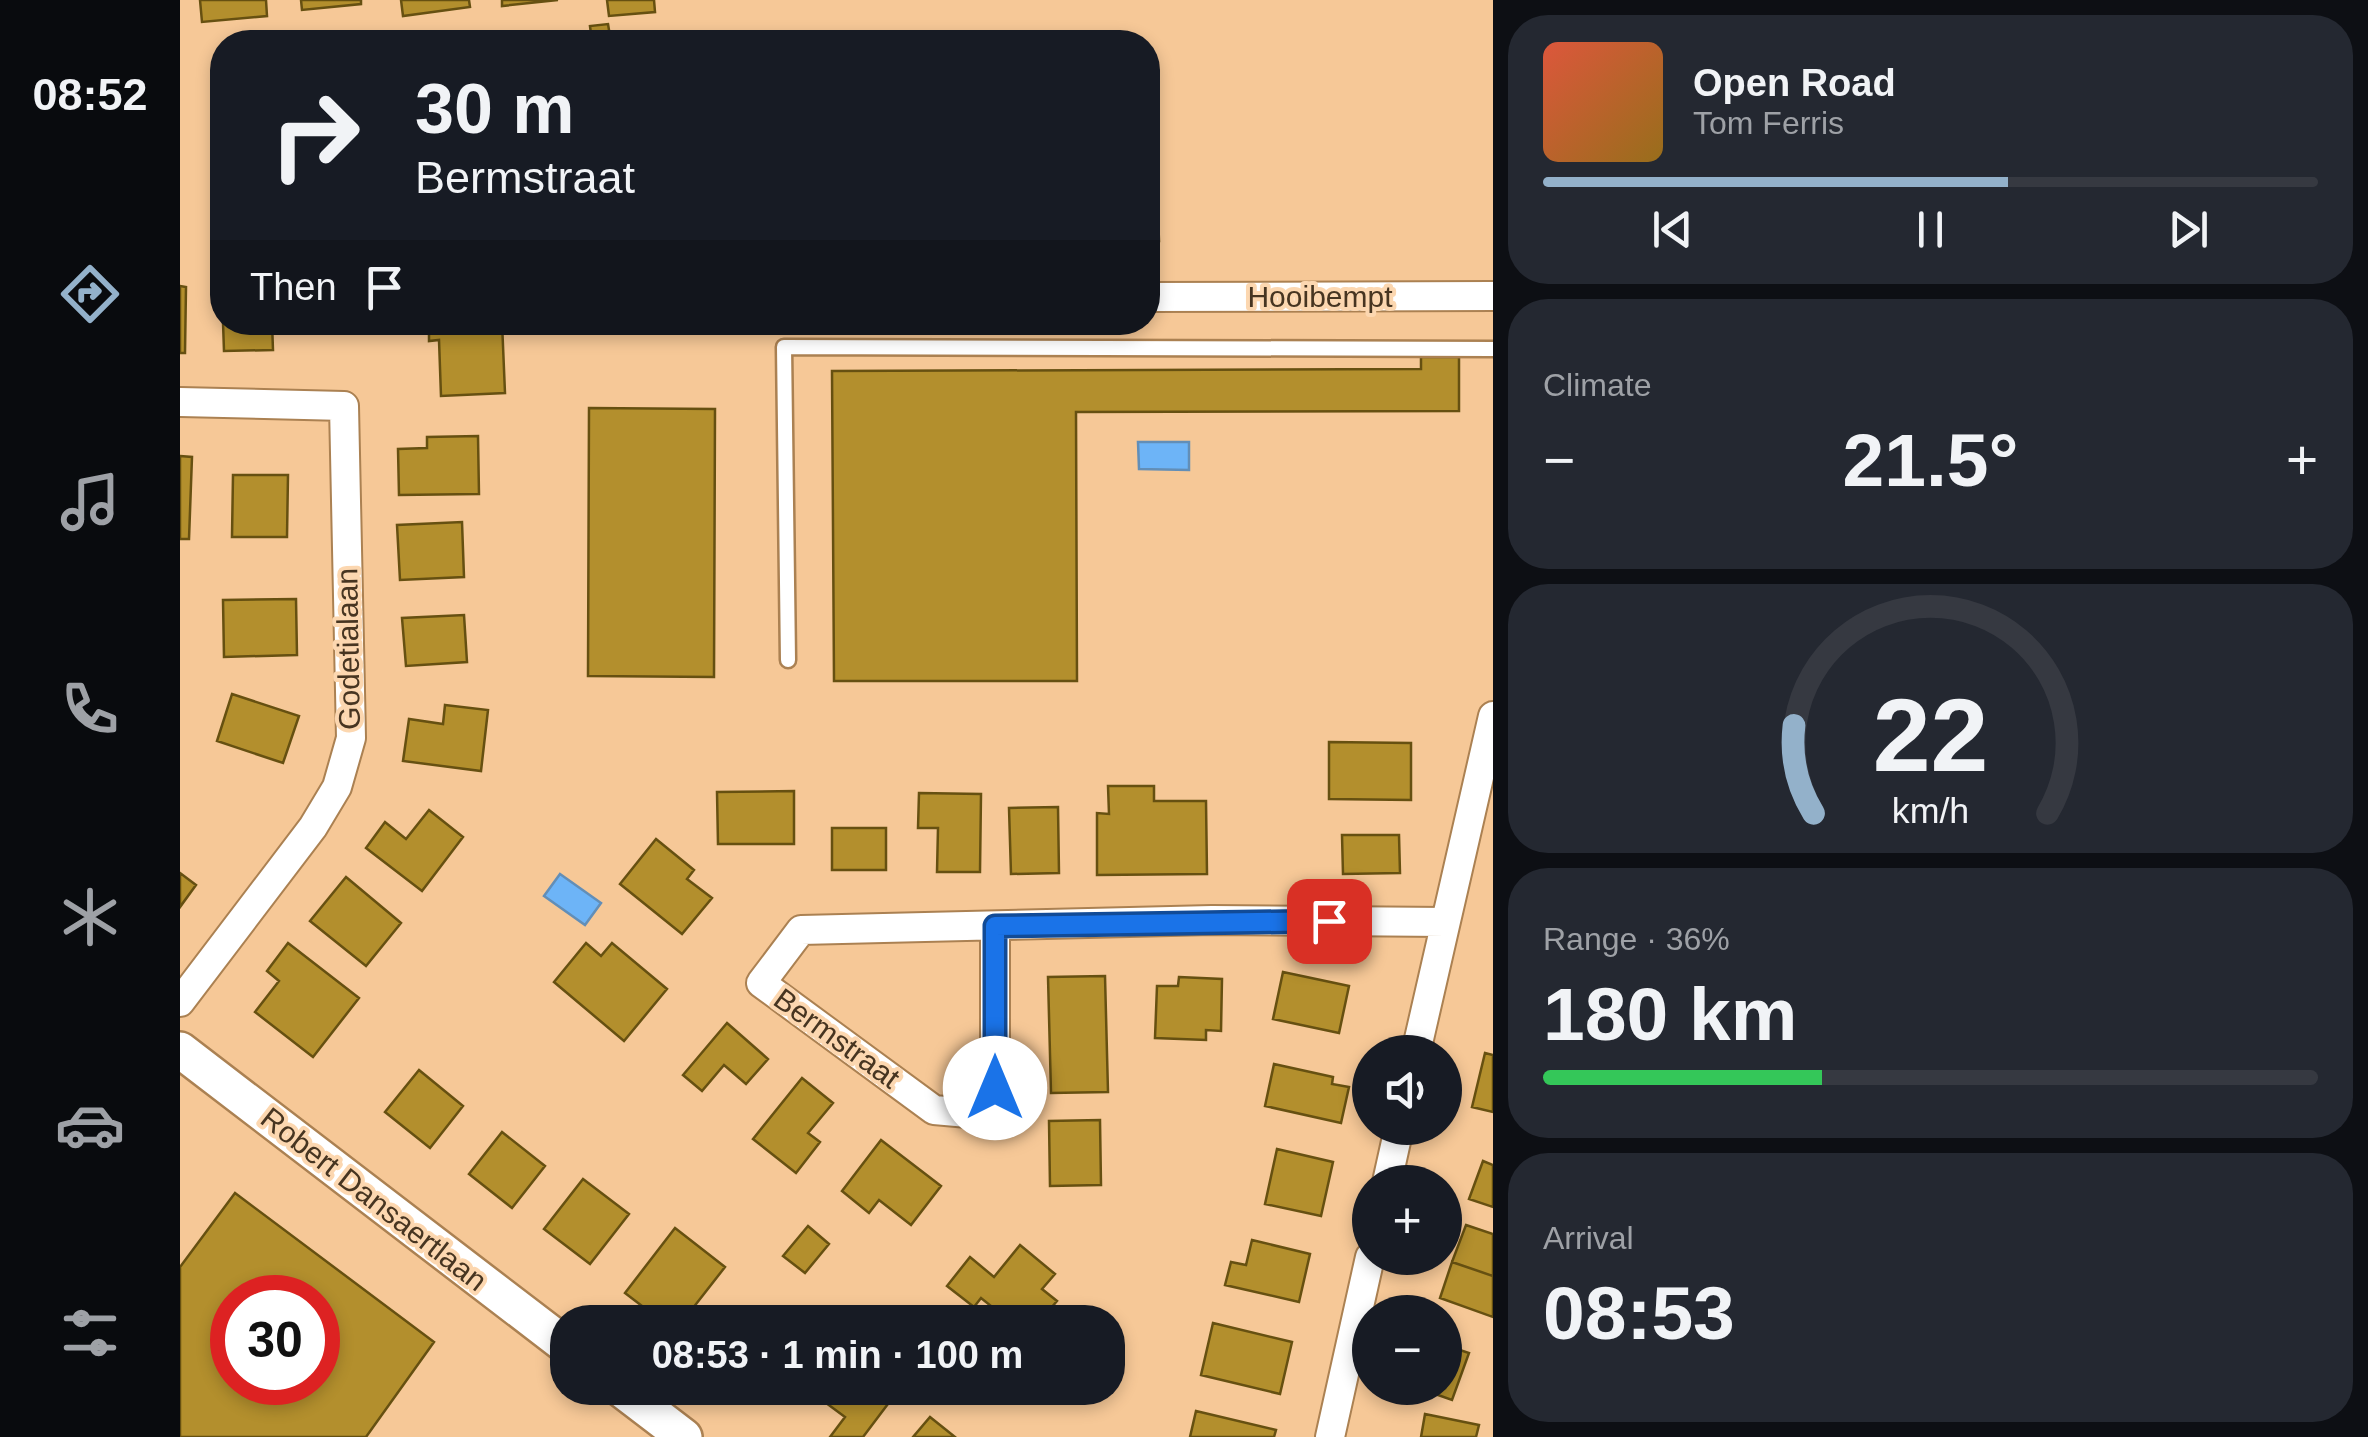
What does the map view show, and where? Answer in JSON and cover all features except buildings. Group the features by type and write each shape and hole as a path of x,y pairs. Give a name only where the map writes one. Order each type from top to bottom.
{"street":[{"name":"Hooibempt","path":"1160,297 1493,296"},
{"name":"Godetialaan","path":"180,402 344,406 351,738 337,788 313,827 180,1002"},
{"path":"1420,1035 1493,716"},
{"name":"Bermstraat","path":"995,926 995,1088 968,1112 934,1110 761,983 802,930 995,926 1445,922"},
{"name":"Robert Dansaertlaan","path":"180,1050 550,1333"},
{"path":"1330,1437 1366,1275"},
{"path":"642,1405 684,1437"}],"lane":[{"path":"788,660 784,348 1493,350"}],"water":[{"path":"1138,442 1189,442 1189,470 1139,469"},
{"path":"560,874 601,903 585,925 544,896"}],"route":[{"path":"995,1088 995,926 1329,921"}]}
